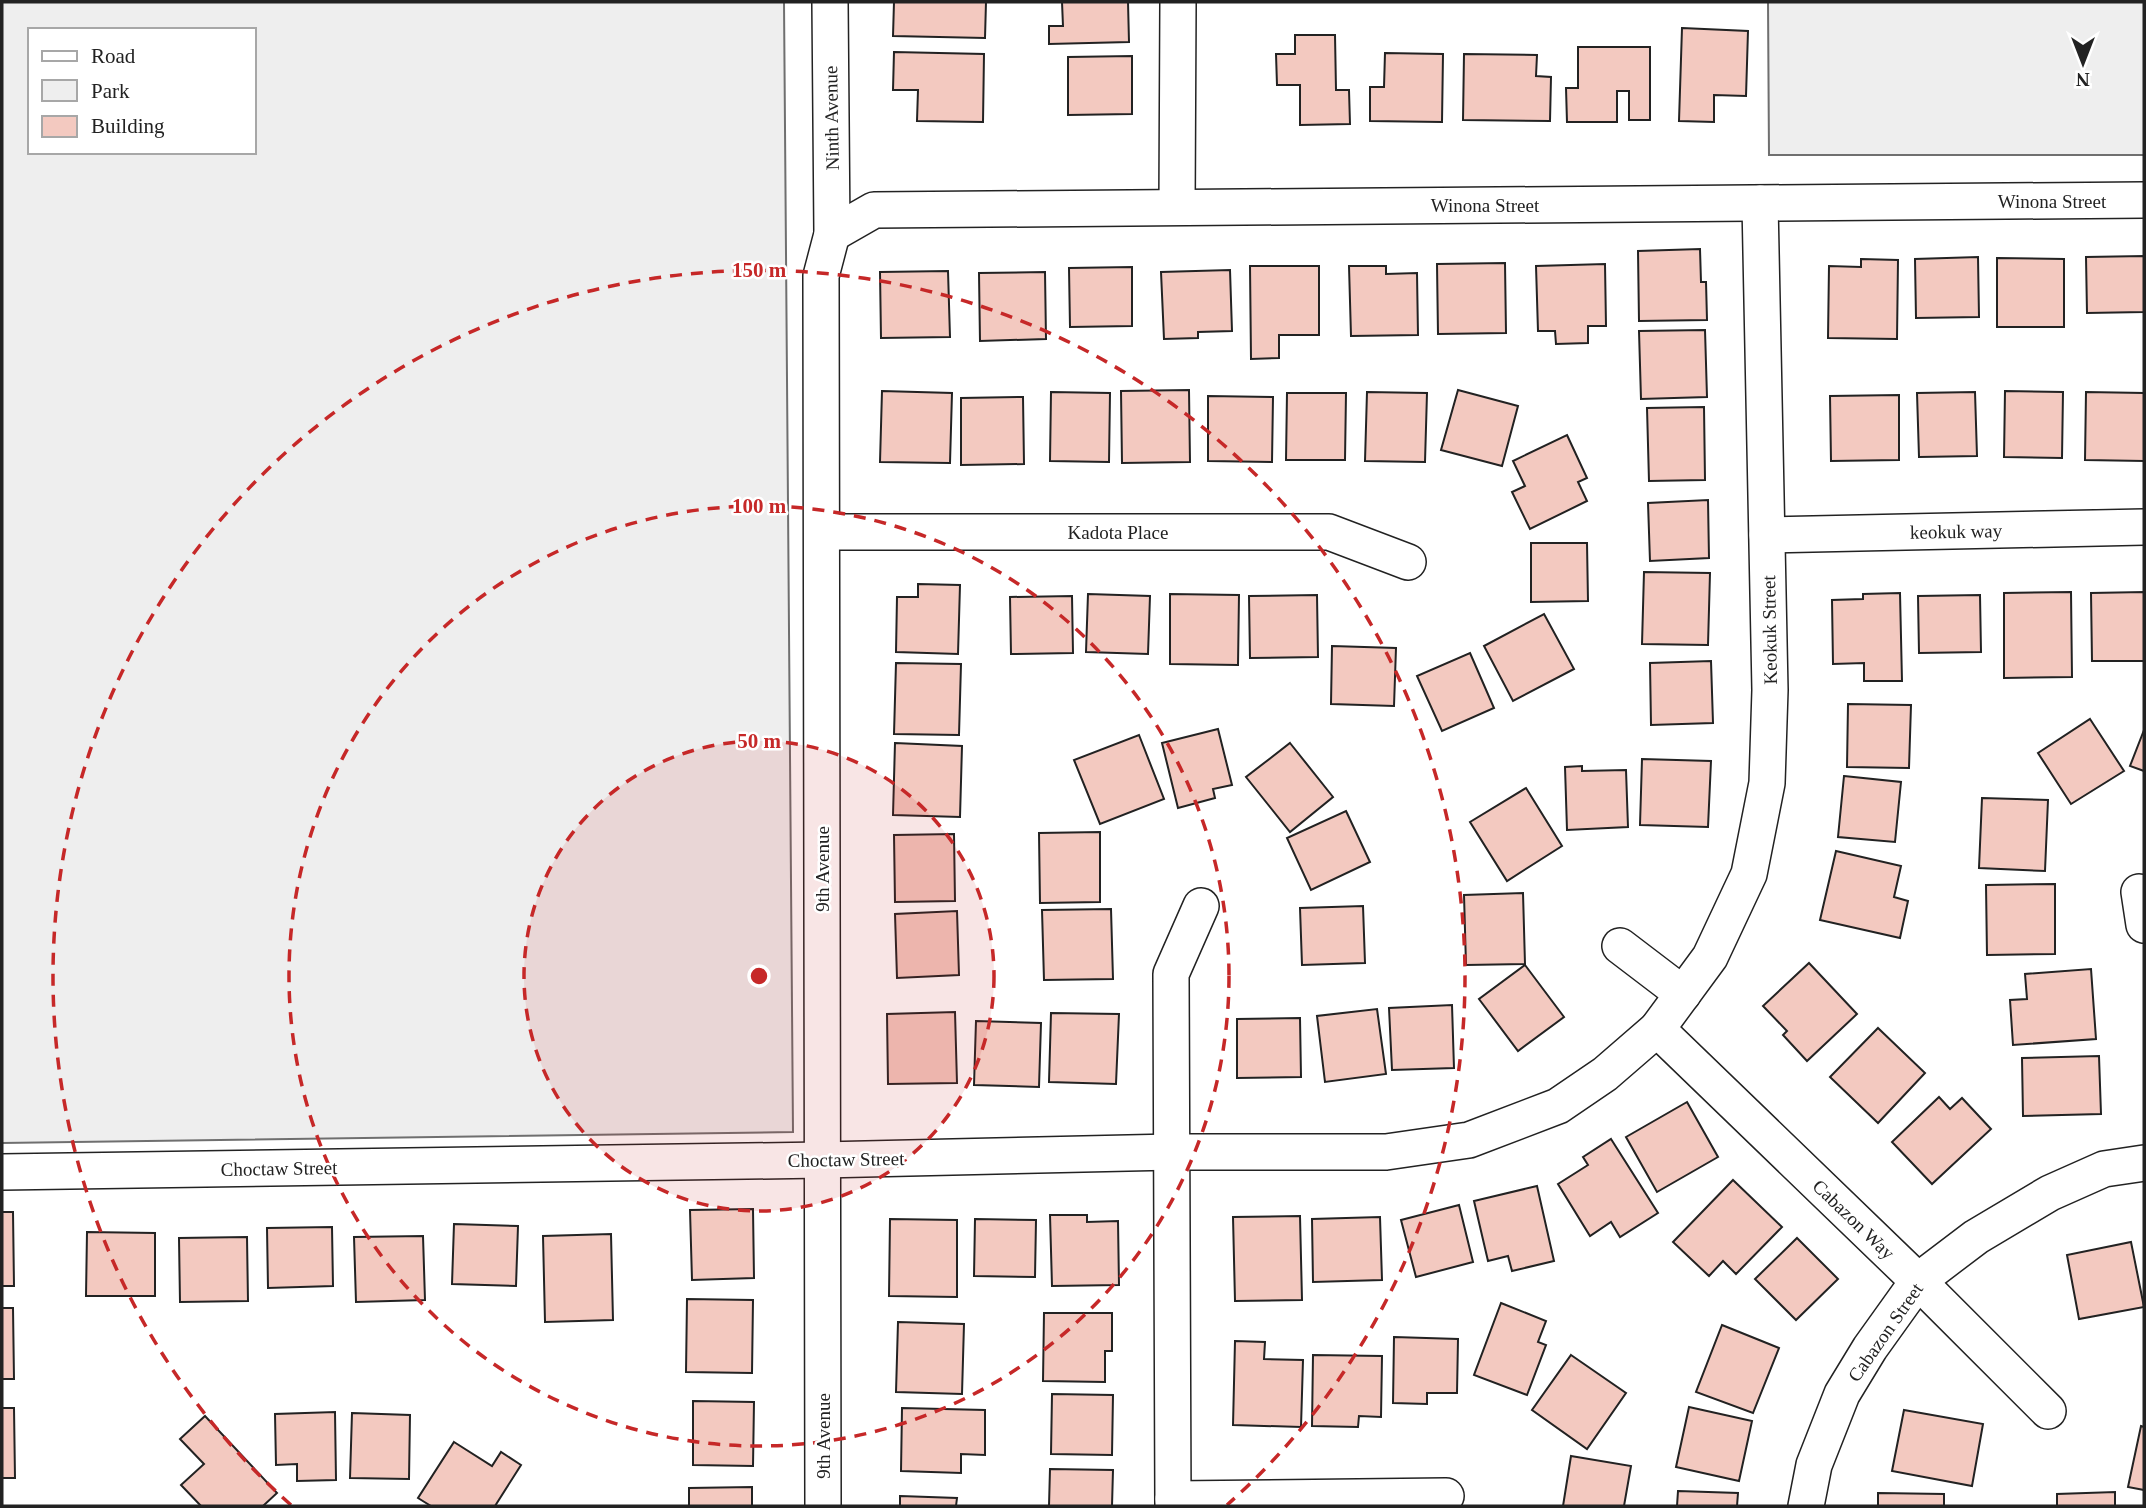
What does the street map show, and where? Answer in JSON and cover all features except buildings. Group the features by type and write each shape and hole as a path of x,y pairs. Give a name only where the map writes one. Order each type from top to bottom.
{"street":[{"name":"Ninth Avenue","path":"830,2 832,234"},
{"path":"1177,208 1178,2"},
{"name":"Winona Street","path":"832,234 874,209 2144,200"},
{"name":"Keokuk Street","path":"1657,1029 1710,957 1749,874 1767,783 1770,690 1760,203"},
{"name":"9th Avenue","path":"823,1506 821,276 832,234"},
{"name":"keokuk way","path":"1767,535 2144,527"},
{"name":"Kadota Place","path":"822,531 1329,531 1408,562"},
{"path":"1201,906 1171,974 1173,1503 1446,1496"},
{"path":"1620,946 1683,994"},
{"name":"Choctaw Street","path":"2,1172 1172,1152 1386,1152 1469,1140 1558,1106 1605,1074 1657,1029"},
{"name":"Cabazon Way","path":"1657,1029 2048,1411"},
{"name":"Cabazon Street","path":"1806,1506 1814,1465 1842,1394 1870,1348 1917,1281 1976,1237 2050,1193 2104,1169 2144,1163"}],"green space":[{"path":"2,2 784,2 793,1132 2,1143"},
{"path":"1768,2 2144,2 2144,155 1769,155"}]}
